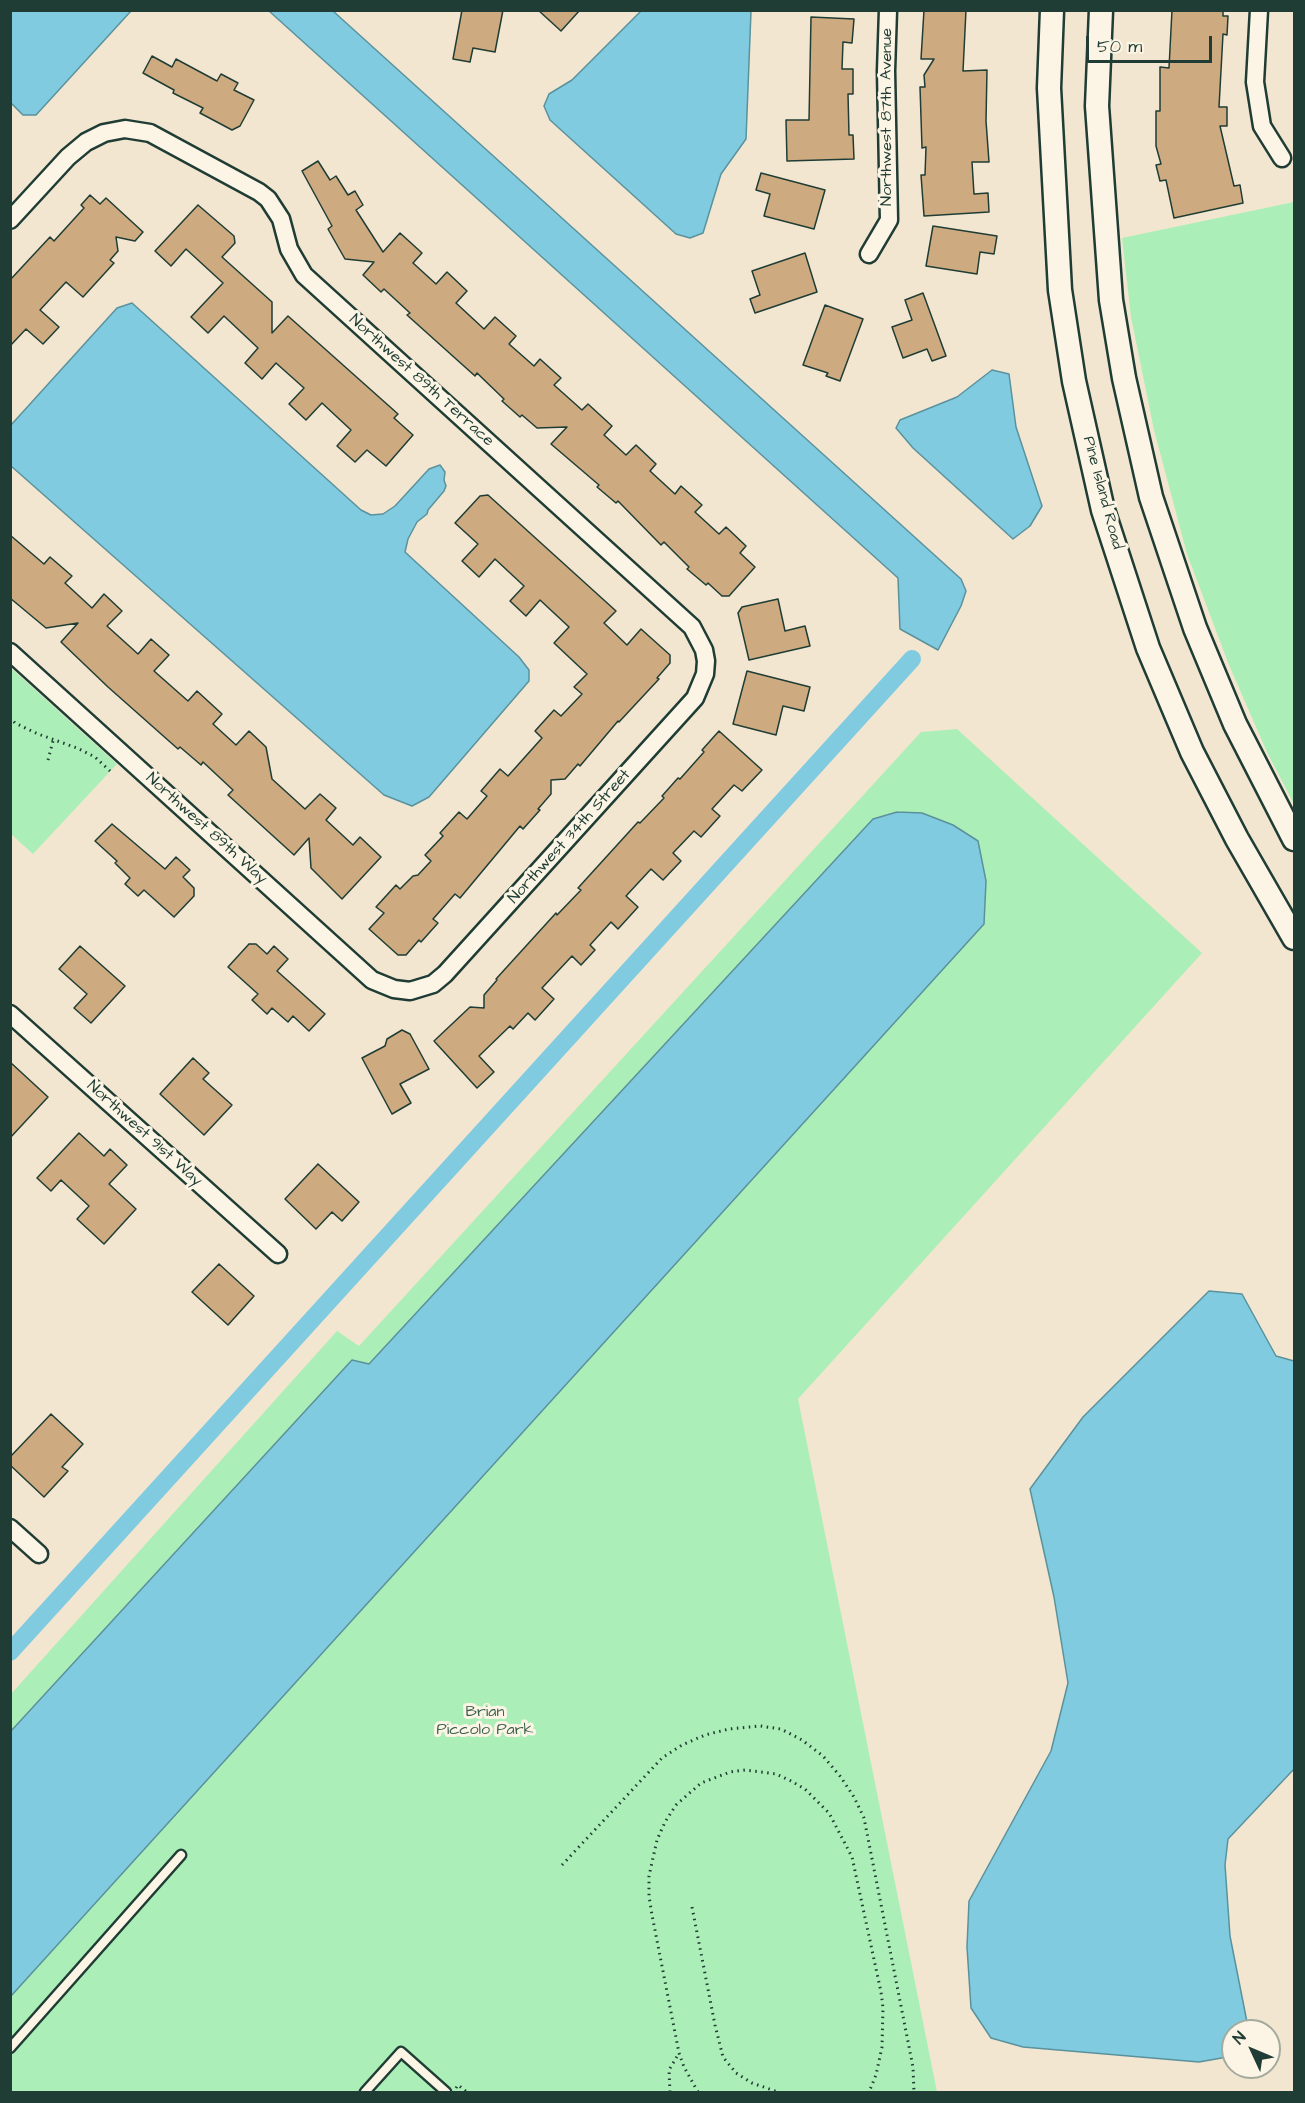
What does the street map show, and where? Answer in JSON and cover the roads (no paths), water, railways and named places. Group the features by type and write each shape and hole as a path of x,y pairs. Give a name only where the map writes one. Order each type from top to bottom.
{"main road":[{"name":"Pine Island Road","path":"1052,10 1049,88 1060,290 1074,381 1103,510 1148,648 1192,752 1294,938"},
{"path":"1101,10 1097,106 1111,300 1124,378 1148,486 1195,628 1235,724 1294,839"}],"street":[{"name":"Northwest 87th Avenue","path":"869,254 889,220 885,71 888,10"},
{"path":"1259,10 1255,82 1262,126 1282,158"},
{"name":"Northwest 89th Terrace","path":"10,220 68,157 86,142 104,134 125,129 142,131 168,142 259,192 268,199 281,219 289,249 304,275 692,627 700,641 706,661"},
{"name":"Northwest 89th Way","path":"10,652 372,980 394,989 410,991"},
{"name":"Northwest 34th Street","path":"410,991 433,984 445,975 695,699 705,674 706,661"},
{"name":"Northwest 91st Way","path":"10,1014 278,1254"},
{"path":"10,1528 39,1554"}],"lane":[{"path":"10,2048 181,1856"},
{"path":"365,2092 400,2052 450,2091"}],"water":[{"path":"11,10 131,11 36,115 23,115 11,103"},
{"path":"269,11 333,11 961,579 966,591 961,606 938,650 900,629 898,578"},
{"path":"641,11 751,11 746,139 721,174 703,233 690,238 676,234 550,120 544,106 549,94 572,80"},
{"path":"132,303 361,510 371,515 383,514 395,506 429,469 440,465 445,472 444,491 427,514 417,522 408,539 405,552 519,657 529,670 529,681 429,797 412,806 384,795 11,466 11,425 117,308"},
{"path":"992,370 1009,374 1016,427 1042,506 1030,526 1013,539 913,448 896,428 900,420 957,397"},
{"path":"897,812 922,813 953,825 978,841 986,881 984,924 11,1996 11,1731 352,1360 369,1364 873,819"},
{"path":"1209,1291 1242,1294 1276,1356 1294,1361 1294,1769 1228,1839 1225,1865 1230,1936 1246,2019 1221,2019 1221,2058 1199,2062 1023,2047 991,2038 971,2008 967,1947 969,1901 1051,1751 1068,1683 1054,1597 1030,1489 1083,1417"}],"waterway":[{"path":"10,1652 912,659"}],"park label":[{"name":"Brian Piccolo Park","path":"485,1722"}]}
